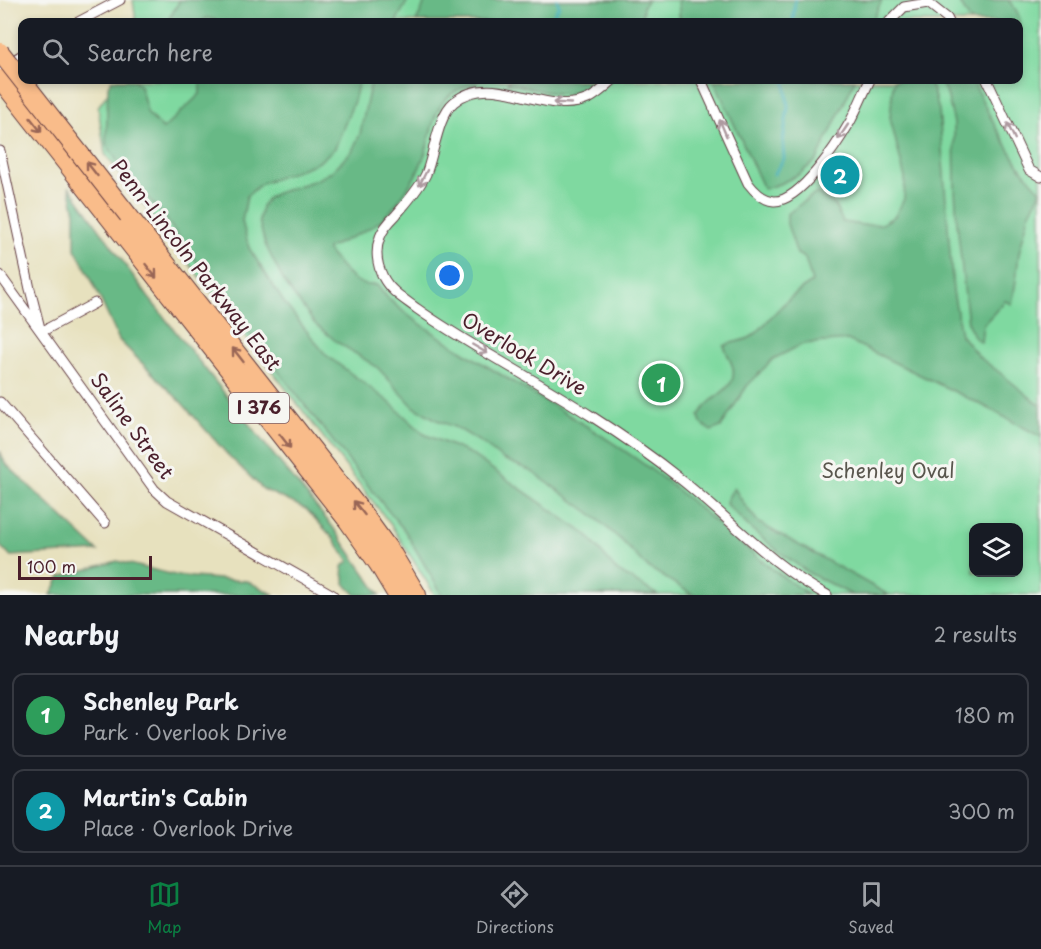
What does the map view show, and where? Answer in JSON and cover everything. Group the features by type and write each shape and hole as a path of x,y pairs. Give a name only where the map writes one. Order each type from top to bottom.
{"highway":[{"name":"Penn-Lincoln Parkway East","path":"0,52 18,77"},
{"name":"Penn-Lincoln Parkway East","path":"0,79 122,220 361,511 393,555 417,595"},
{"name":"Penn-Lincoln Parkway East","path":"23,84 122,220 348,521 397,595"}],"street":[{"path":"86,18 120,0"},
{"path":"894,18 904,7 928,3 947,18"},
{"path":"0,69 18,58"},
{"name":"Overlook Drive","path":"608,84 589,99 575,103 560,104 498,91 470,93 462,97 448,109 443,118 425,176 416,191 379,237 377,257 381,272 390,288 432,319 628,440 681,479 788,570 811,587 827,595"},
{"path":"703,84 748,183 755,193 775,201 792,195 816,172 850,122 868,84"},
{"path":"989,84 1029,170 1041,177"},
{"path":"0,151 41,332 95,303"},
{"name":"Saline Street","path":"0,275 154,489 166,501 333,595"},
{"path":"0,402 105,523"}],"green space":[{"name":"Schenley Oval","path":"133,0 1041,0 1041,595 435,595 391,525 105,154 98,107 114,84 1023,84 1023,18 135,18"},
{"path":"180,0 408,0 398,18 169,18"},
{"path":"426,0 648,0 643,6 642,18 418,18"},
{"path":"678,0 882,0 874,18 680,18"},
{"path":"958,0 1008,0 1019,18 969,18"},
{"path":"109,84 138,84 148,114 163,129 200,94 200,84 358,84 354,101 335,148 319,162 261,184 247,196 242,221 249,248 285,304 326,355 388,401 424,434 469,453 587,535 616,570 658,595 442,595 405,531 231,310 163,215 123,170 106,144"},
{"path":"371,84 474,84 454,92 441,105 436,114 419,169 392,210 368,229 327,249 339,265 361,283 377,285 392,302 413,319 578,421 649,468 768,566 810,595 693,595 646,566 590,513 531,471 503,459 459,429 414,407 377,367 337,342 315,324 284,282 265,244 259,221 262,206 269,197 277,193 316,180 331,172 352,151 360,134"},
{"path":"512,84 594,84 577,92 566,94"},
{"path":"716,84 853,84 817,160 799,174 764,189"},
{"path":"929,84 931,86 939,110 953,291 961,335 979,357 1041,406 1041,437 984,406 848,340 803,344 773,359 747,386 721,427 711,431 701,423 699,416 707,404 727,388 732,379 733,368 724,346 754,335 786,302 812,282 805,258 797,254 787,224 787,214 818,193 834,204 843,222 862,225 882,224 895,216 904,199 905,178 890,118 893,85"},
{"path":"941,84 974,84 996,128 1022,170 1041,191 1029,215 1019,253 1012,304 1005,301 983,325 981,342 975,338 968,324 957,223 954,123 947,94"},
{"path":"69,186 149,298 332,526 380,595 356,595 345,584 342,567 349,561 333,538 306,509 263,489 119,340 75,249 75,212"},
{"path":"0,451 5,463 98,551 10,556 0,546"},
{"path":"734,488 759,523 889,595 852,595 809,573 750,528 726,504"},
{"path":"117,561 179,576 247,581 275,595 51,595 60,577"}],"waterway":[{"path":"552,18 559,6 557,0"},
{"path":"793,18 795,0"},
{"path":"774,174 784,159 783,142 788,107 785,84"}],"place":[{"name":"Martin's Cabin","path":"840,175"},
{"name":"Schenley Park","path":"661,383"}]}
